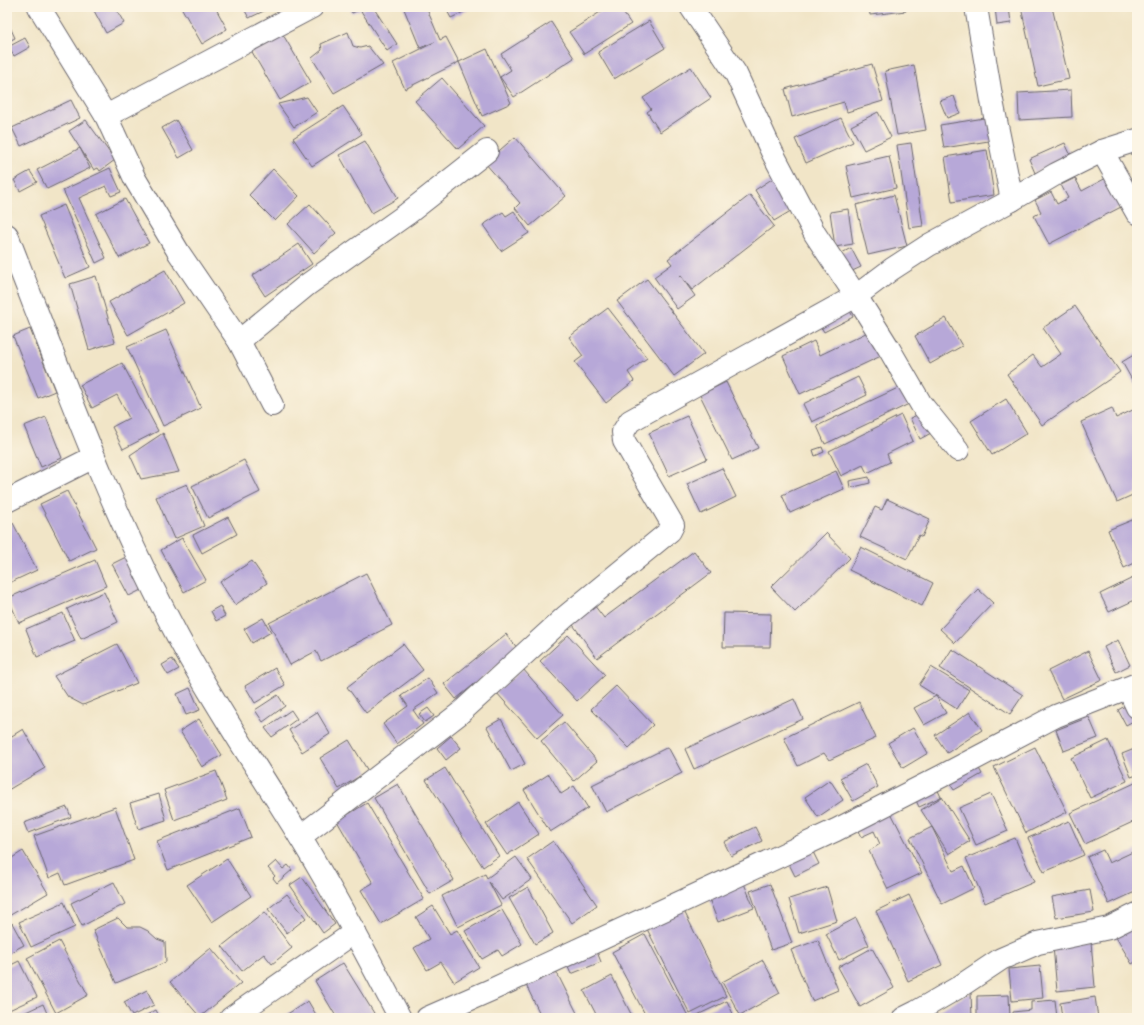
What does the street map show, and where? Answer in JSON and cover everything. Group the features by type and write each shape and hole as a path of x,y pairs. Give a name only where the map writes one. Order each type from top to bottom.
{"street":[{"path":"39,7 106,116 135,179 175,247 239,341 272,405"},
{"path":"106,116 312,7"},
{"path":"691,7 736,74 772,152 815,234 888,347 921,404 958,450"},
{"path":"976,7 992,101 1012,200"},
{"path":"300,837 459,714 565,617 670,531 673,525 624,441 623,432 630,421 856,296 892,268 929,245 1012,200 1056,174 1102,151 1137,140"},
{"path":"239,341 306,286 407,214 487,151"},
{"path":"1102,151 1137,213"},
{"path":"7,235 94,457 137,557 178,638 225,718 300,837 355,932 400,1018"},
{"path":"7,501 94,457"},
{"path":"427,1018 492,990 836,830 1056,716 1134,693"},
{"path":"904,1018 959,987 1001,959 1038,943 1109,928 1137,914"},
{"path":"230,1018 355,932"}],"building":[{"path":"92,7 115,7 124,23 106,33"},
{"path":"181,7 215,7 227,29 202,44"},
{"path":"243,7 267,7 268,9 249,18"},
{"path":"349,7 366,7 352,13"},
{"path":"366,7 373,7 397,44 387,51 361,11"},
{"path":"409,7 426,7 440,40 446,37 459,62 405,89 393,63 435,42 420,48 404,9"},
{"path":"445,7 474,7 451,18"},
{"path":"608,7 619,7 631,24 584,54 569,32"},
{"path":"869,7 905,7 906,11 870,15"},
{"path":"995,7 1009,7 1011,23 997,25"},
{"path":"1021,7 1052,7 1069,79 1038,86"},
{"path":"649,21 665,48 614,79 598,52"},
{"path":"551,22 574,58 514,97 500,77 511,70 501,54"},
{"path":"10,27 15,38 7,42 7,28"},
{"path":"279,28 311,82 280,100 248,45"},
{"path":"348,32 353,46 360,48 368,46 383,65 334,93 312,58 322,50 321,44"},
{"path":"25,38 30,47 14,56 8,47"},
{"path":"487,49 511,103 482,116 459,62"},
{"path":"872,64 883,101 847,112 844,102 792,117 785,89"},
{"path":"914,65 926,130 897,135 885,71"},
{"path":"691,67 711,98 660,132 647,112 651,109 643,98"},
{"path":"442,78 484,126 458,149 415,101"},
{"path":"1071,90 1072,117 1019,120 1018,93"},
{"path":"954,96 960,113 947,118 940,101"},
{"path":"307,97 317,112 294,127 278,104"},
{"path":"71,100 80,118 21,146 12,128"},
{"path":"343,106 362,134 312,166 293,138"},
{"path":"878,112 891,137 864,150 851,126"},
{"path":"991,117 995,140 944,148 940,125"},
{"path":"841,118 853,142 806,163 795,139"},
{"path":"86,120 115,160 100,171 98,168 94,170 69,131"},
{"path":"176,120 193,150 179,158 162,128"},
{"path":"515,137 566,196 530,226 515,208 520,203 485,163"},
{"path":"365,141 398,198 372,213 339,155"},
{"path":"911,143 923,226 909,228 897,145"},
{"path":"1065,143 1072,158 1035,173 1029,159"},
{"path":"80,148 90,168 47,189 37,170"},
{"path":"987,150 994,195 952,202 945,157"},
{"path":"889,156 896,188 853,198 846,166"},
{"path":"110,168 121,192 111,196 106,186 79,198 106,258 96,263 63,190"},
{"path":"273,169 299,196 275,221 249,195"},
{"path":"30,171 37,182 20,191 14,180"},
{"path":"775,177 794,209 774,221 755,190"},
{"path":"1108,177 1123,206 1049,244 1034,216 1041,212 1035,200 1051,192 1057,204 1068,198 1061,185 1075,178 1082,191"},
{"path":"750,195 774,226 692,290 680,275 695,296 677,309 654,277 672,264 668,259"},
{"path":"894,195 907,246 868,255 856,205"},
{"path":"125,199 149,243 119,258 96,214"},
{"path":"310,204 336,233 314,253 288,224"},
{"path":"64,205 90,267 65,278 39,216"},
{"path":"848,209 853,244 835,247 830,212"},
{"path":"514,211 529,233 501,251 483,225 503,212 506,216"},
{"path":"299,244 312,264 265,296 252,276"},
{"path":"851,248 861,267 850,272 840,254"},
{"path":"165,270 184,303 128,335 109,302"},
{"path":"96,276 115,342 89,350 70,284"},
{"path":"647,279 704,354 674,376 617,301"},
{"path":"846,303 853,317 824,332 816,318"},
{"path":"1075,306 1120,372 1042,425 1007,374 1033,355 1042,367 1061,354 1043,328"},
{"path":"608,308 647,358 628,372 634,381 606,403 575,362 583,356 569,337"},
{"path":"946,318 962,346 930,364 915,336"},
{"path":"30,329 55,391 38,398 13,336"},
{"path":"166,330 201,408 163,426 127,347"},
{"path":"870,331 881,356 800,394 783,356 814,341 820,355"},
{"path":"1137,353 1137,386 1136,387 1122,362"},
{"path":"122,363 158,431 123,449 112,427 129,418 117,395 92,408 80,385"},
{"path":"858,377 867,395 812,422 803,404"},
{"path":"726,382 758,448 732,460 700,395"},
{"path":"900,387 909,404 825,444 817,426"},
{"path":"1006,399 1027,433 992,455 971,421"},
{"path":"1112,408 1116,418 1137,408 1137,493 1117,502 1081,422"},
{"path":"922,413 931,433 920,439 910,418"},
{"path":"901,415 913,441 887,454 890,462 867,473 863,465 841,476 829,451"},
{"path":"687,416 707,459 669,476 649,433"},
{"path":"46,417 62,458 41,467 24,426"},
{"path":"163,433 179,472 141,479 130,455"},
{"path":"822,447 824,452 815,456 813,450"},
{"path":"244,460 260,492 208,518 192,486"},
{"path":"722,468 736,497 701,514 687,484"},
{"path":"836,471 844,489 790,513 782,495"},
{"path":"869,477 870,483 850,488 849,481"},
{"path":"187,484 204,526 174,539 156,497"},
{"path":"67,491 96,548 69,561 40,504"},
{"path":"887,499 930,519 922,537 919,535 907,559 860,537 875,507 882,510"},
{"path":"228,517 237,534 202,553 193,535"},
{"path":"1137,518 1137,562 1124,568 1108,530"},
{"path":"13,523 37,570 7,584 7,525"},
{"path":"826,533 850,558 795,612 771,587"},
{"path":"182,538 206,580 184,592 161,550"},
{"path":"861,547 933,583 922,606 849,570"},
{"path":"694,551 711,573 597,658 571,622 594,605 604,618"},
{"path":"126,557 143,589 129,596 112,564"},
{"path":"95,560 106,586 19,623 8,598"},
{"path":"252,561 267,583 235,605 220,582"},
{"path":"366,573 392,625 321,661 316,651 290,665 269,623"},
{"path":"1137,576 1137,599 1109,612 1100,594"},
{"path":"978,589 993,603 955,643 940,629"},
{"path":"104,592 118,622 81,639 67,609"},
{"path":"220,606 225,616 216,621 211,611"},
{"path":"63,613 75,641 37,657 26,629"},
{"path":"724,613 771,614 770,647 723,647"},
{"path":"263,618 271,632 252,643 244,629"},
{"path":"506,634 518,649 456,699 444,684"},
{"path":"568,635 605,675 577,701 540,661"},
{"path":"1118,640 1130,665 1116,672 1104,647"},
{"path":"117,644 137,683 83,705 68,697 54,676"},
{"path":"403,644 423,670 366,713 347,687"},
{"path":"952,649 1023,695 1010,714 940,668"},
{"path":"1088,651 1102,680 1062,699 1048,671"},
{"path":"172,659 179,669 168,675 162,665"},
{"path":"931,667 969,690 957,709 919,685"},
{"path":"275,668 285,685 255,703 245,686"},
{"path":"523,669 563,715 537,738 496,692"},
{"path":"428,678 438,693 413,710 423,724 397,744 383,724 408,706 401,696"},
{"path":"616,686 653,725 629,748 591,709"},
{"path":"190,688 200,710 186,715 177,694"},
{"path":"278,695 285,706 263,722 255,710"},
{"path":"936,696 946,713 924,725 914,708"},
{"path":"794,699 803,719 694,769 685,749"},
{"path":"859,702 876,738 829,760 824,753 798,766 784,738"},
{"path":"1132,702 1137,712 1137,719 1126,725 1118,710"},
{"path":"428,708 434,716 425,722 419,714"},
{"path":"291,710 297,719 272,737 265,728"},
{"path":"317,712 330,734 302,752 289,730"},
{"path":"970,712 982,730 947,753 935,735"},
{"path":"1089,717 1098,738 1064,751 1056,730"},
{"path":"199,719 222,755 202,767 180,731"},
{"path":"501,719 525,764 511,771 487,727"},
{"path":"564,722 597,761 574,781 541,741"},
{"path":"913,728 928,753 903,768 888,743"},
{"path":"23,729 45,768 8,790 7,739"},
{"path":"451,736 461,748 446,760 437,748"},
{"path":"349,740 368,771 339,789 320,758"},
{"path":"1108,740 1127,781 1090,798 1071,758"},
{"path":"668,747 682,773 606,812 592,785"},
{"path":"1035,747 1067,812 1026,833 994,767"},
{"path":"1137,748 1137,775 1131,777 1122,754"},
{"path":"976,763 982,774 954,790 947,779"},
{"path":"866,764 878,787 853,801 840,778"},
{"path":"445,768 499,856 483,867 426,780"},
{"path":"216,771 227,800 174,820 164,790"},
{"path":"549,774 561,794 574,786 588,808 550,832 524,790"},
{"path":"830,780 843,800 818,817 805,797"},
{"path":"1137,782 1137,820 1085,844 1070,813"},
{"path":"398,784 454,880 430,894 374,798"},
{"path":"935,784 941,797 919,807 913,794"},
{"path":"159,794 166,820 138,829 130,803"},
{"path":"991,794 1008,831 976,845 959,808"},
{"path":"942,797 970,841 949,854 921,810"},
{"path":"518,802 539,834 507,855 486,824"},
{"path":"367,803 424,899 381,924 361,890 373,883 337,821"},
{"path":"67,807 71,817 28,833 24,823"},
{"path":"115,807 134,860 65,885 60,873 49,878 34,836"},
{"path":"888,807 922,873 888,889 869,851 880,844 874,831 861,837 855,825"},
{"path":"240,808 251,837 168,870 157,841"},
{"path":"1069,821 1084,855 1044,872 1028,838"},
{"path":"755,827 762,841 731,856 724,842"},
{"path":"932,827 953,871 964,866 974,888 942,904 910,838"},
{"path":"1015,838 1034,882 985,903 966,858"},
{"path":"553,841 597,905 572,923 527,859"},
{"path":"810,846 819,864 795,876 786,858"},
{"path":"1103,850 1109,863 1137,850 1137,891 1109,904 1087,857"},
{"path":"23,851 48,893 7,917 7,861"},
{"path":"516,857 532,879 502,900 489,882 501,905 458,927 442,896 485,874 487,878"},
{"path":"227,859 251,896 212,922 187,885"},
{"path":"276,861 283,869 288,865 292,870 277,883 273,878 275,876 268,868"},
{"path":"302,877 335,924 323,933 290,885"},
{"path":"743,881 754,908 718,922 707,894"},
{"path":"114,882 125,904 82,926 71,903"},
{"path":"770,884 792,943 771,950 750,891"},
{"path":"528,887 553,933 535,944 509,898"},
{"path":"827,887 837,921 799,933 789,899"},
{"path":"1090,890 1094,912 1056,918 1052,897"},
{"path":"287,894 306,918 287,933 268,909"},
{"path":"909,895 942,965 908,981 876,911"},
{"path":"64,902 75,927 31,947 19,922"},
{"path":"433,906 450,934 457,930 479,967 454,982 441,962 427,970 414,948 429,939 416,917"},
{"path":"683,909 726,996 690,1014 646,927"},
{"path":"502,910 522,944 502,956 498,950 482,959 465,931"},
{"path":"265,912 292,948 272,964 264,954 242,971 222,946"},
{"path":"118,918 127,927 140,927 148,931 157,939 165,942 166,962 116,983 93,930"},
{"path":"856,918 869,945 839,960 826,934"},
{"path":"1137,921 1137,961 1132,964 1114,934"},
{"path":"12,923 24,945 7,954 7,926"},
{"path":"645,934 688,1016 683,1018 647,1018 612,952"},
{"path":"818,940 838,990 812,1001 791,950"},
{"path":"59,941 88,995 56,1013 27,958"},
{"path":"1091,942 1095,987 1057,991 1053,946"},
{"path":"594,944 601,962 571,974 563,956"},
{"path":"211,948 241,983 200,1017 170,982"},
{"path":"872,948 894,988 860,1007 838,967"},
{"path":"763,960 780,993 740,1015 722,982"},
{"path":"19,961 37,997 7,1011 7,967"},
{"path":"343,963 377,1018 337,1018 315,981"},
{"path":"1040,966 1043,998 1012,1001 1009,969"},
{"path":"556,971 577,1013 566,1018 542,1018 526,985"},
{"path":"612,976 633,1018 598,1018 584,991"},
{"path":"147,990 154,1005 132,1016 124,1002"},
{"path":"971,993 972,1018 936,1018 933,1013"},
{"path":"1009,995 1010,1018 977,1018 977,996"},
{"path":"1095,997 1098,1018 1062,1018 1060,1003"},
{"path":"1055,1000 1057,1018 1013,1018 1013,1012 1031,1010 1031,1002"},
{"path":"308,1001 318,1018 281,1018"},
{"path":"727,1001 735,1018 691,1018"},
{"path":"43,1004 49,1018 13,1018"},
{"path":"156,1010 160,1018 141,1018"}]}
